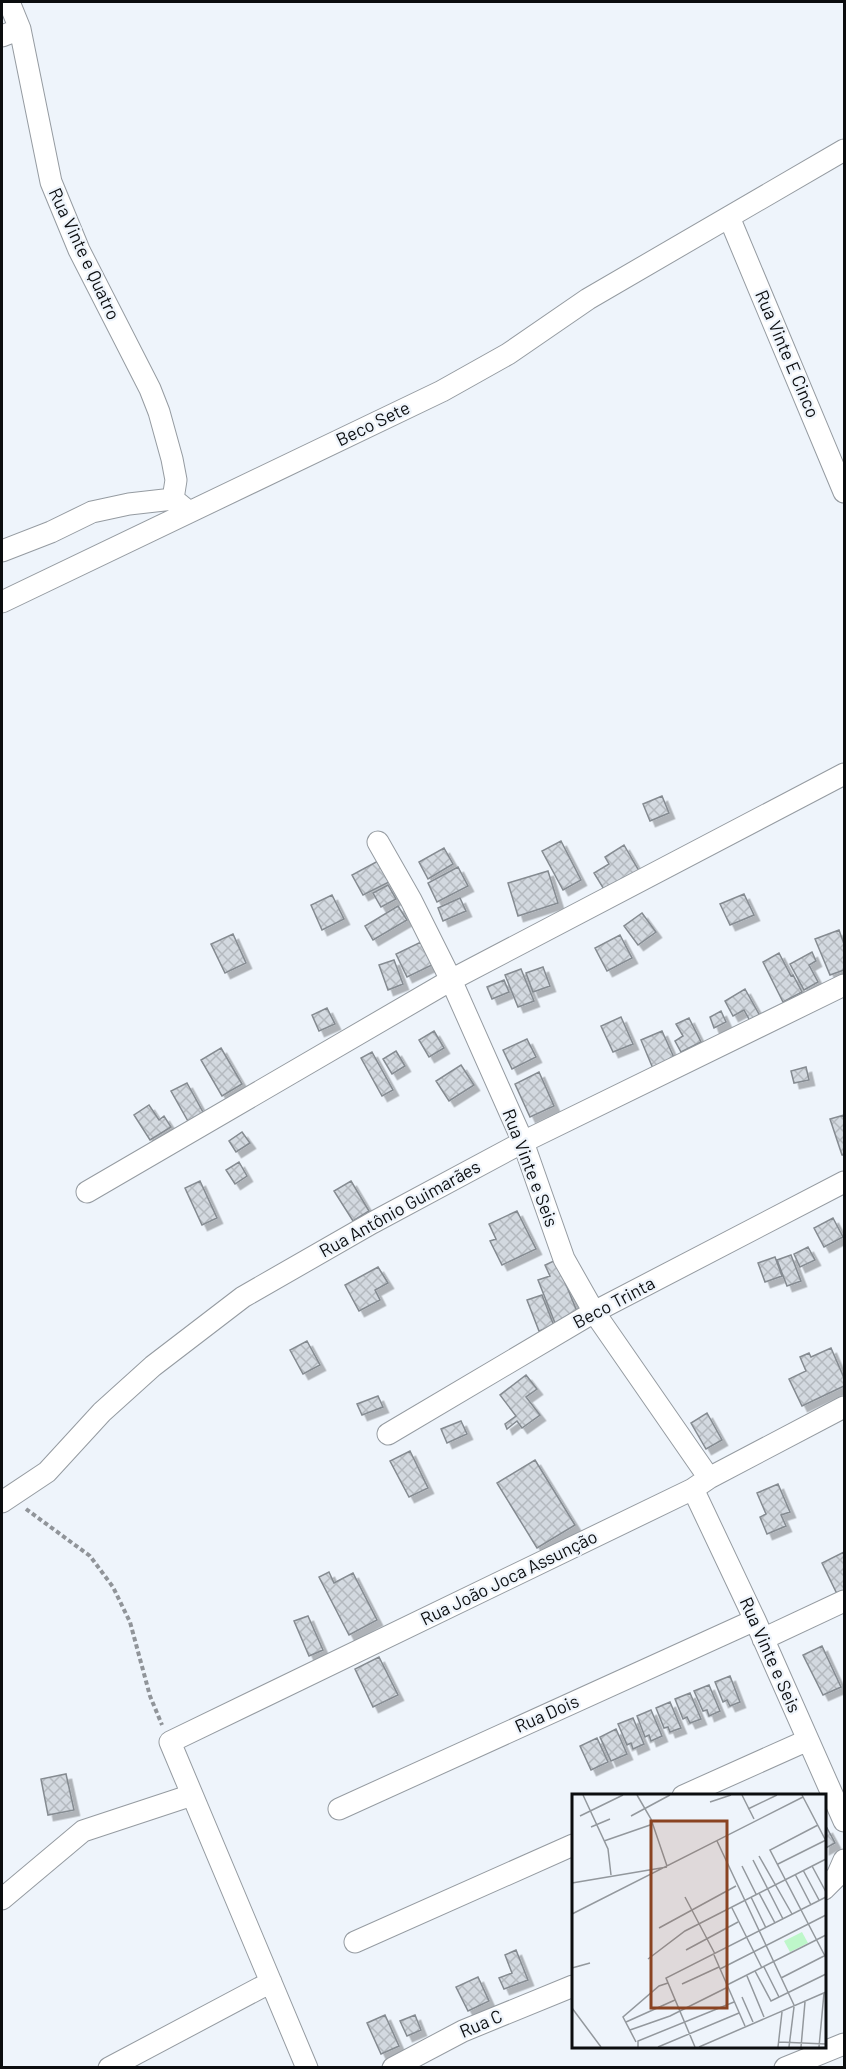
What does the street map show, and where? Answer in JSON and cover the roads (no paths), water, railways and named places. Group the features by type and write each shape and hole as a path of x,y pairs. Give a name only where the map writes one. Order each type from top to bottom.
{"street":[{"name":"Rua Vinte e Quatro","path":"9,2 11,33 51,182 79,250 153,397 172,459 176,480 173,500"},
{"name":"Beco Sete","path":"2,602 442,392 508,354 588,299 844,150"},
{"name":"Rua Vinte E Cinco","path":"729,217 844,492"},
{"path":"2,550 51,532 92,512 129,504 173,500 190,512"},
{"path":"87,1192 451,980 844,774"},
{"name":"Rua Vinte e Seis","path":"378,842 411,900 451,980 523,1142 564,1259 594,1312 701,1483 763,1640 844,1821"},
{"name":"Rua Antônio Guimarães","path":"5,1499 47,1472 102,1412 153,1366 243,1297 372,1223 523,1142 844,984"},
{"name":"Beco Trinta","path":"388,1434 594,1312 844,1182"},
{"name":"Rua João Joca Assunção","path":"192,1795 170,1742 701,1483 844,1407"},
{"path":"763,1640 844,1601"},
{"name":"Rua Dois","path":"339,1809 755,1620"},
{"path":"687,1794 808,1740"},
{"path":"2,1899 83,1831 192,1795 307,2067"},
{"path":"355,1941 572,1845"},
{"path":"825,1888 837,1876 844,1860"},
{"path":"109,2067 271,1982"},
{"name":"Rua C","path":"393,2067 463,2031 572,1986"},
{"path":"785,2067 844,2044"}]}
